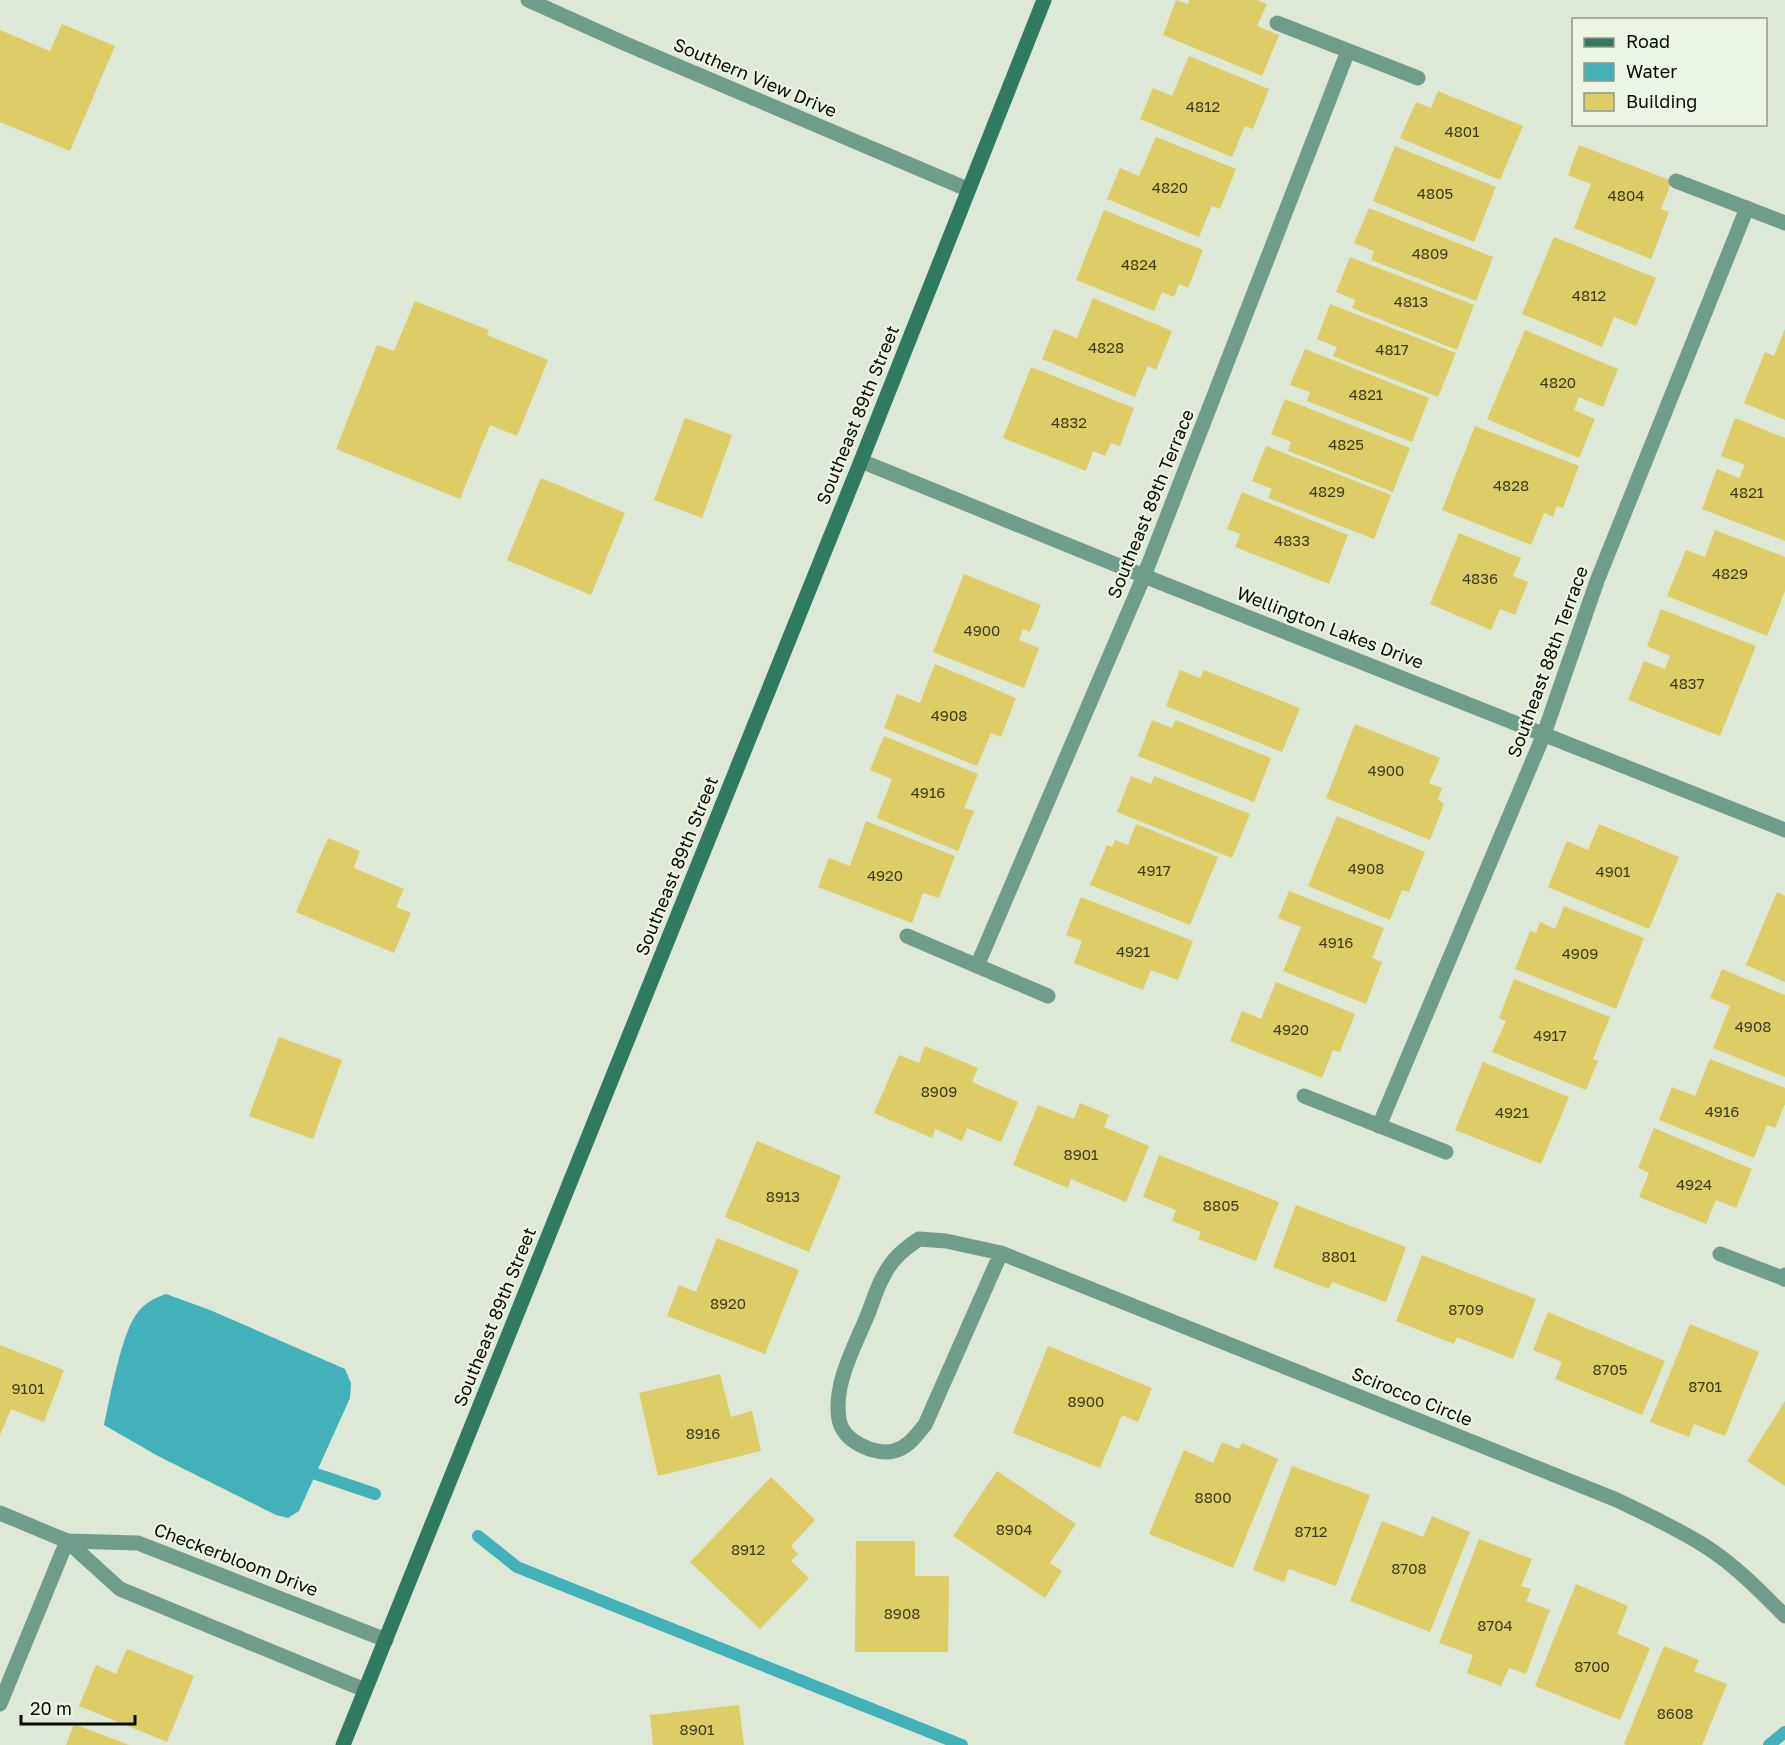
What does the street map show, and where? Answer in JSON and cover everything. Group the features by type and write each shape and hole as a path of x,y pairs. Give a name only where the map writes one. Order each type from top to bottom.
{"street":[{"name":"Southern View Drive","path":"528,0 967,189"},
{"name":"Southeast 89th Street","path":"343,1745 861,461 967,189 1044,0"},
{"path":"1277,23 1418,78"},
{"name":"Southeast 89th Terrace","path":"977,966 1144,576 1348,51"},
{"path":"1676,181 1785,223"},
{"name":"Southeast 88th Terrace","path":"1379,1126 1544,734 1597,581 1747,208"},
{"name":"Wellington Lakes Drive","path":"861,461 1144,576 1785,830"},
{"path":"907,936 1048,996"},
{"path":"1304,1096 1446,1152"},
{"name":"Scirocco Circle","path":"1001,1253 925,1425 911,1443 894,1451 880,1452 865,1447 850,1438 839,1422 838,1402 843,1376 884,1275 899,1253 919,1239 946,1241 1001,1253 1617,1500 1665,1523 1709,1549 1747,1578 1785,1616"},
{"path":"1720,1254 1785,1278"},
{"name":"Checkerbloom Drive","path":"0,1513 67,1542 120,1589 365,1690"},
{"path":"0,1704 67,1542"},
{"name":"Checkerbloom Drive","path":"67,1542 138,1543 386,1640"}],"water":[{"path":"166,1294 210,1310 345,1369 351,1383 350,1398 299,1511 288,1518 276,1515 158,1456 104,1425 117,1365 132,1321 144,1306"}],"building":[{"path":"1176,0 1188,4 1189,0 1257,0 1267,4 1257,26 1279,35 1262,76 1163,35"},
{"path":"62,24 115,46 70,151 0,122 0,30 50,51"},
{"path":"1189,56 1269,89 1253,129 1245,126 1232,157 1140,119 1153,88 1172,96"},
{"path":"1438,91 1523,126 1500,180 1400,138 1416,102 1431,108"},
{"path":"1156,137 1236,169 1220,209 1212,206 1199,237 1107,199 1120,168 1139,176"},
{"path":"1579,145 1672,181 1661,209 1669,212 1651,259 1574,228 1591,184 1568,175"},
{"path":"1395,146 1496,187 1474,242 1373,201"},
{"path":"1369,208 1493,257 1476,301 1371,260 1374,251 1354,243"},
{"path":"1104,210 1203,250 1188,288 1179,284 1174,297 1162,292 1154,311 1076,280"},
{"path":"1554,237 1656,278 1636,326 1614,317 1602,347 1522,314"},
{"path":"1350,257 1474,305 1457,350 1352,308 1355,300 1336,292"},
{"path":"1093,298 1172,331 1156,370 1148,366 1135,397 1042,359 1054,329 1077,338"},
{"path":"415,301 489,330 487,335 548,360 517,436 490,425 460,499 336,449 377,345 394,351"},
{"path":"1330,304 1456,353 1438,397 1333,356 1337,347 1317,339"},
{"path":"1785,329 1785,420 1744,403 1765,352 1774,356"},
{"path":"1525,330 1618,369 1603,407 1579,397 1574,410 1595,419 1579,458 1487,419"},
{"path":"1305,349 1429,398 1412,442 1307,401 1310,392 1290,385"},
{"path":"1031,367 1134,408 1120,446 1111,443 1105,456 1093,451 1086,471 1003,438"},
{"path":"1285,399 1410,448 1393,492 1288,451 1291,442 1271,434"},
{"path":"685,418 732,435 702,518 654,500"},
{"path":"1735,418 1785,438 1785,541 1702,509 1717,469 1739,478 1745,465 1721,456"},
{"path":"1475,426 1579,466 1563,508 1557,506 1553,517 1544,513 1531,545 1442,510"},
{"path":"1266,446 1391,495 1374,539 1268,498 1272,489 1252,481"},
{"path":"541,478 625,513 591,595 507,560"},
{"path":"1242,492 1348,535 1329,584 1235,547 1240,534 1227,529"},
{"path":"1715,530 1785,557 1785,591 1767,636 1667,596 1686,550 1705,557"},
{"path":"1459,533 1521,558 1513,576 1528,582 1515,615 1500,609 1491,630 1430,604"},
{"path":"964,574 1041,605 1030,632 1023,629 1019,640 1039,648 1024,688 933,652"},
{"path":"1661,609 1756,646 1720,736 1628,700 1644,661 1665,669 1670,656 1647,646"},
{"path":"935,664 1016,698 1001,737 991,733 977,766 884,728 897,694 920,703"},
{"path":"1180,670 1200,678 1204,670 1300,708 1282,752 1166,706"},
{"path":"1152,720 1172,728 1176,720 1271,758 1254,802 1138,756"},
{"path":"1355,724 1440,758 1429,783 1442,788 1438,799 1444,804 1430,840 1326,798"},
{"path":"884,736 978,774 964,808 974,811 958,851 877,818 892,779 870,770"},
{"path":"1131,776 1151,784 1154,776 1250,814 1232,858 1117,812"},
{"path":"1337,816 1425,852 1409,892 1402,890 1390,920 1308,886"},
{"path":"866,821 955,856 939,898 923,893 912,923 818,887 829,858 850,866"},
{"path":"1136,824 1218,857 1190,925 1090,885 1107,845 1112,847 1115,840 1128,845"},
{"path":"1599,824 1679,857 1649,929 1548,887 1567,841 1588,850"},
{"path":"328,838 360,851 354,868 404,889 396,907 411,913 394,953 296,912"},
{"path":"1289,891 1384,928 1372,958 1382,962 1366,1004 1283,971 1301,927 1278,918"},
{"path":"1777,892 1785,896 1785,982 1746,965"},
{"path":"1081,897 1193,941 1178,980 1151,970 1143,990 1074,963 1082,941 1066,935"},
{"path":"1564,906 1644,938 1616,1009 1515,969 1530,931 1536,933 1540,922 1555,929"},
{"path":"1722,969 1785,995 1785,1077 1713,1048 1730,1006 1710,998"},
{"path":"1514,979 1610,1017 1593,1059 1598,1061 1586,1090 1492,1052 1506,1021 1499,1018"},
{"path":"1276,982 1355,1014 1340,1052 1333,1050 1322,1078 1230,1041 1242,1011 1261,1019"},
{"path":"279,1037 342,1060 313,1139 249,1116"},
{"path":"925,1046 978,1068 972,1082 1018,1102 1001,1142 967,1128 962,1141 935,1129 932,1138 874,1113 899,1055 919,1063"},
{"path":"1710,1059 1785,1088 1785,1104 1775,1128 1767,1125 1754,1158 1659,1120 1672,1087 1695,1096"},
{"path":"1483,1062 1569,1097 1541,1164 1455,1130"},
{"path":"1080,1103 1109,1115 1104,1127 1149,1146 1126,1202 1071,1179 1068,1188 1013,1165 1038,1105 1074,1119"},
{"path":"1654,1128 1752,1169 1736,1208 1716,1200 1706,1224 1639,1197 1649,1173 1638,1168"},
{"path":"757,1141 841,1176 809,1252 725,1217"},
{"path":"1159,1155 1279,1202 1256,1261 1198,1239 1201,1232 1172,1221 1176,1210 1143,1197"},
{"path":"1296,1205 1406,1247 1386,1302 1332,1282 1329,1289 1273,1267"},
{"path":"717,1238 799,1270 765,1354 667,1316 679,1285 696,1292"},
{"path":"1422,1255 1536,1299 1513,1359 1457,1337 1454,1344 1396,1321"},
{"path":"1548,1312 1665,1361 1642,1415 1555,1379 1562,1362 1533,1350"},
{"path":"1690,1324 1759,1352 1725,1436 1694,1424 1689,1437 1650,1422"},
{"path":"0,1345 64,1370 44,1422 11,1409 0,1435"},
{"path":"1048,1346 1152,1388 1138,1422 1122,1415 1100,1468 1013,1433"},
{"path":"720,1374 731,1417 752,1411 761,1451 658,1476 639,1393"},
{"path":"1785,1401 1785,1486 1747,1461"},
{"path":"1222,1442 1239,1449 1242,1443 1278,1459 1233,1568 1149,1534 1184,1450 1213,1463"},
{"path":"1292,1466 1370,1495 1336,1586 1289,1569 1284,1582 1253,1570"},
{"path":"997,1471 1076,1524 1050,1563 1062,1571 1045,1598 953,1536"},
{"path":"771,1477 815,1520 791,1546 798,1554 791,1561 809,1578 760,1629 690,1562"},
{"path":"1432,1516 1470,1532 1430,1632 1350,1601 1382,1521 1423,1537"},
{"path":"1479,1539 1532,1559 1521,1586 1531,1589 1526,1601 1550,1610 1526,1674 1509,1668 1501,1686 1467,1673 1473,1655 1439,1643"},
{"path":"856,1541 915,1541 915,1576 949,1576 948,1652 855,1652"},
{"path":"1576,1584 1628,1606 1617,1634 1650,1648 1620,1720 1535,1686"},
{"path":"1664,1646 1699,1660 1694,1671 1727,1684 1702,1745 1626,1745 1624,1744"},
{"path":"127,1649 194,1676 167,1742 79,1706 96,1665 116,1674"},
{"path":"739,1705 744,1745 653,1745 650,1715"},
{"path":"74,1724 129,1745 66,1745"}],"waterway":[{"path":"316,1474 375,1494"},
{"path":"478,1536 517,1567 962,1745"},
{"path":"1769,1745 1785,1732"}]}
